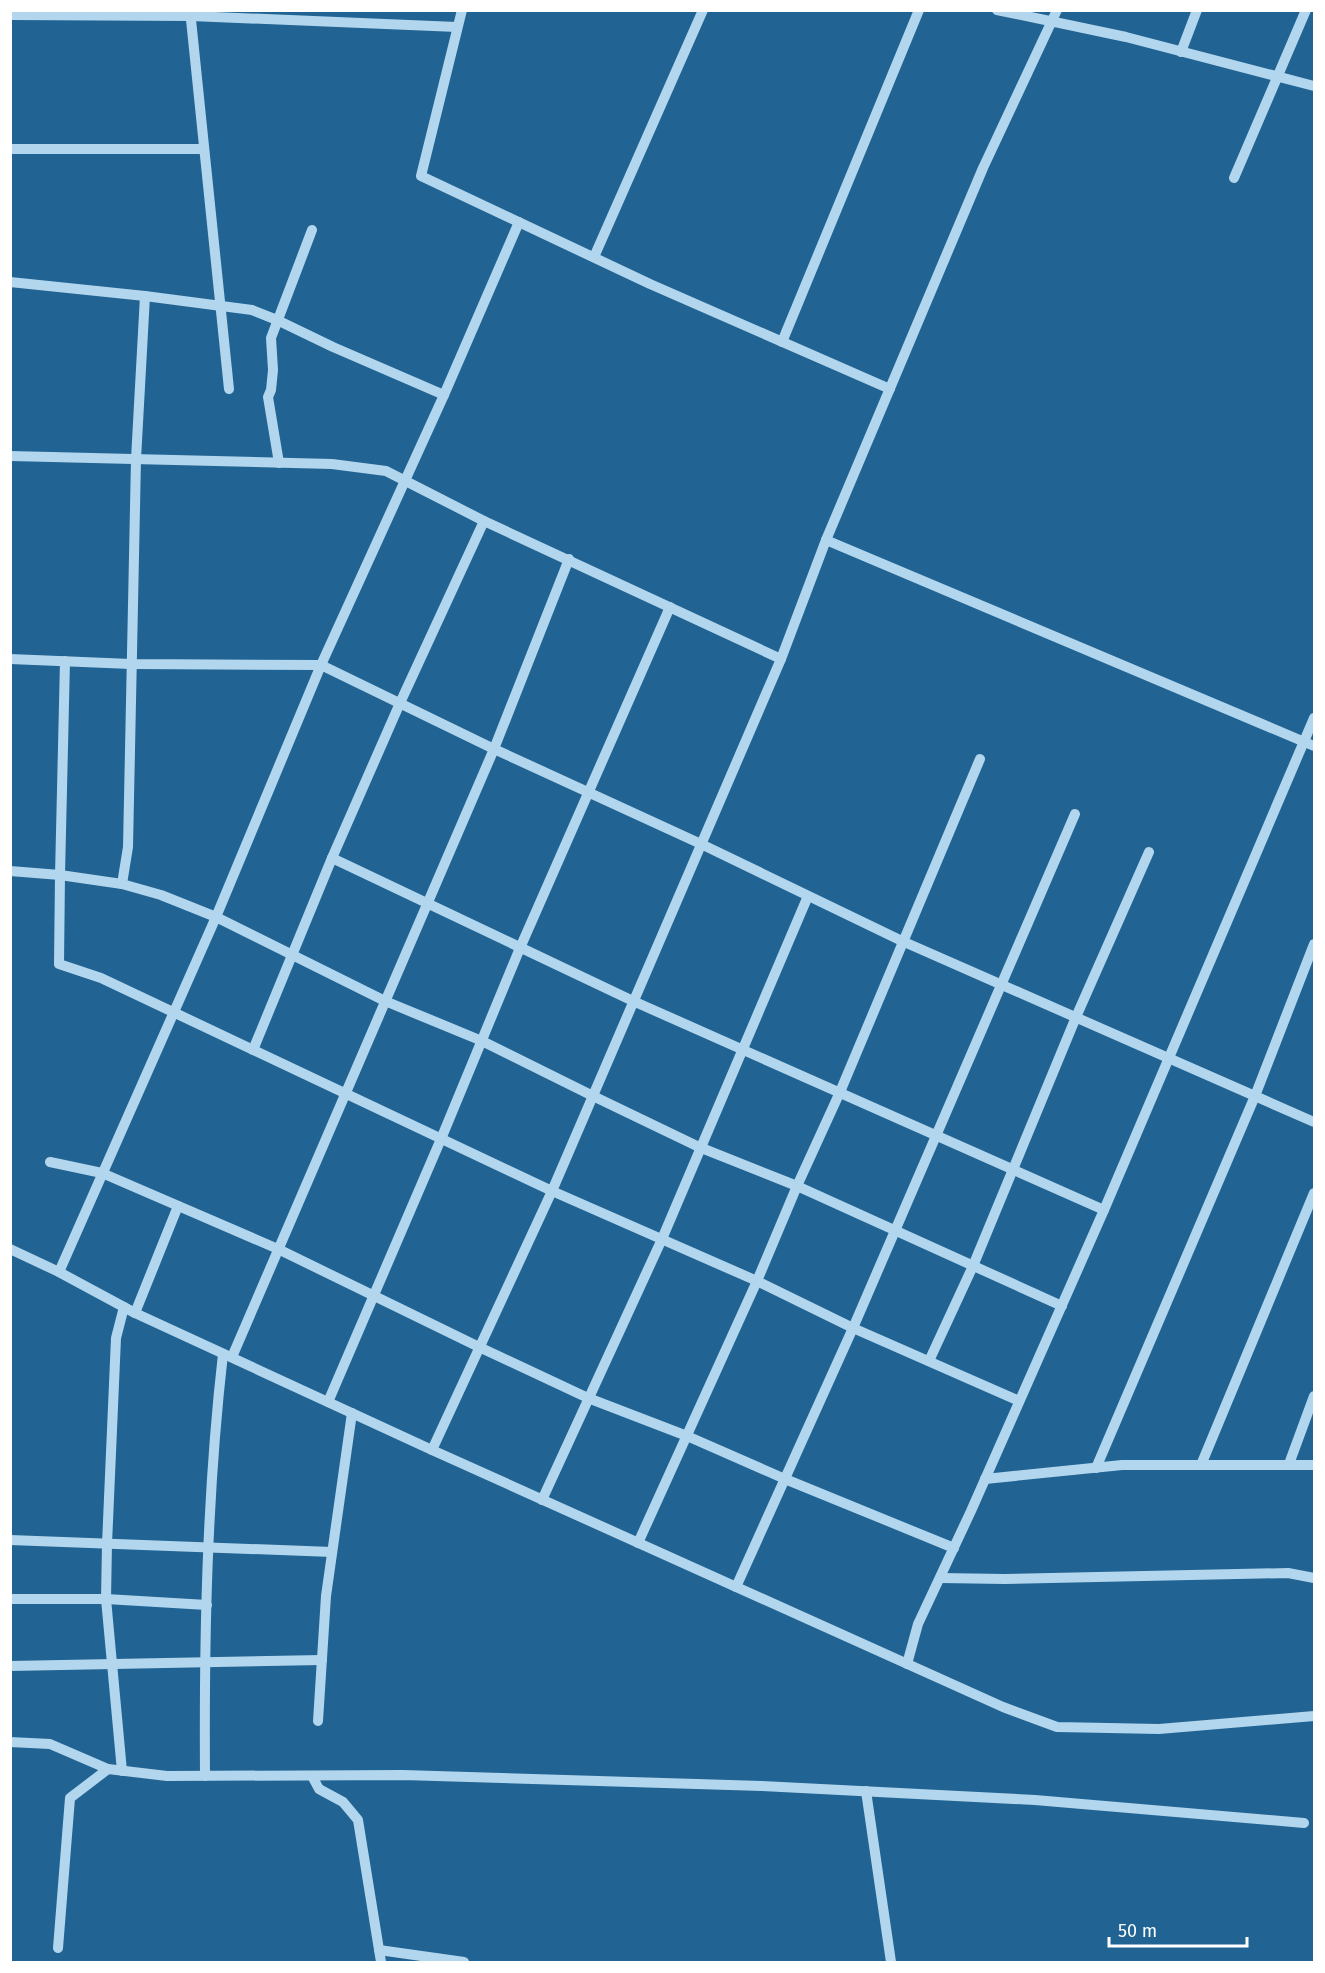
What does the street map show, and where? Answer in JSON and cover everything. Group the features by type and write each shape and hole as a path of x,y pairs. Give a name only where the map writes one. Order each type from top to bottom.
{"street":[{"path":"339,10 339,22"},
{"path":"462,10 421,176 594,257 890,389"},
{"path":"594,257 703,10"},
{"path":"782,342 920,10"},
{"path":"997,10 1126,37 1314,86"},
{"path":"432,1450 552,1191 781,659 826,540 983,168 1057,10"},
{"path":"1181,51 1197,10"},
{"path":"1234,178 1306,10"},
{"path":"190,13 229,389"},
{"path":"10,15 190,13 457,27"},
{"path":"10,149 204,149"},
{"path":"59,1272 175,1012 321,665 444,395 519,222"},
{"path":"279,463 268,397 273,370 271,338 312,230"},
{"path":"10,282 252,310 444,395"},
{"path":"122,884 128,847 136,459 145,296"},
{"path":"10,456 332,464 386,471 484,521 781,659"},
{"path":"253,1050 332,858 484,521"},
{"path":"826,540 1309,744"},
{"path":"205,1776 204,1661 215,1426 227,1355 278,1249 494,749 569,559"},
{"path":"328,1402 587,792 670,607"},
{"path":"10,658 131,664 321,665 902,941 1314,1122"},
{"path":"66,661 59,964 101,978 552,1191 757,1281 853,1328 1019,1401"},
{"path":"907,1664 918,1624 1062,1306 1309,744 1314,718"},
{"path":"638,1543 840,1092 980,759"},
{"path":"736,1587 853,1328 1075,814"},
{"path":"928,1361 973,1266 1076,1017 1149,852"},
{"path":"332,858 633,1001 1104,1210"},
{"path":"10,871 122,884 160,895 216,917 385,1002 482,1041 699,1147 797,1185 1062,1306"},
{"path":"542,1500 662,1239 699,1147 808,896"},
{"path":"1096,1468 1255,1096 1314,944"},
{"path":"50,1162 102,1173 278,1249 588,1398 687,1436 954,1548"},
{"path":"1201,1465 1314,1193"},
{"path":"135,1313 178,1206"},
{"path":"10,1249 59,1272 135,1313 432,1450 1003,1707 1057,1727 1159,1729 1314,1716"},
{"path":"122,1771 106,1599 116,1338 124,1307"},
{"path":"1289,1464 1314,1396"},
{"path":"318,1721 326,1596 352,1413"},
{"path":"985,1479 1122,1465 1314,1465"},
{"path":"10,1540 333,1552"},
{"path":"940,1578 1005,1580 1288,1574 1314,1578"},
{"path":"10,1599 106,1599 207,1605"},
{"path":"10,1666 322,1660"},
{"path":"10,1742 51,1744 108,1769 167,1776 415,1776 866,1791 1035,1800 1304,1822"},
{"path":"58,1948 70,1798 108,1769"},
{"path":"312,1776 319,1789 343,1802 358,1820 381,1962"},
{"path":"866,1791 891,1962"},
{"path":"379,1950 464,1962"}]}
